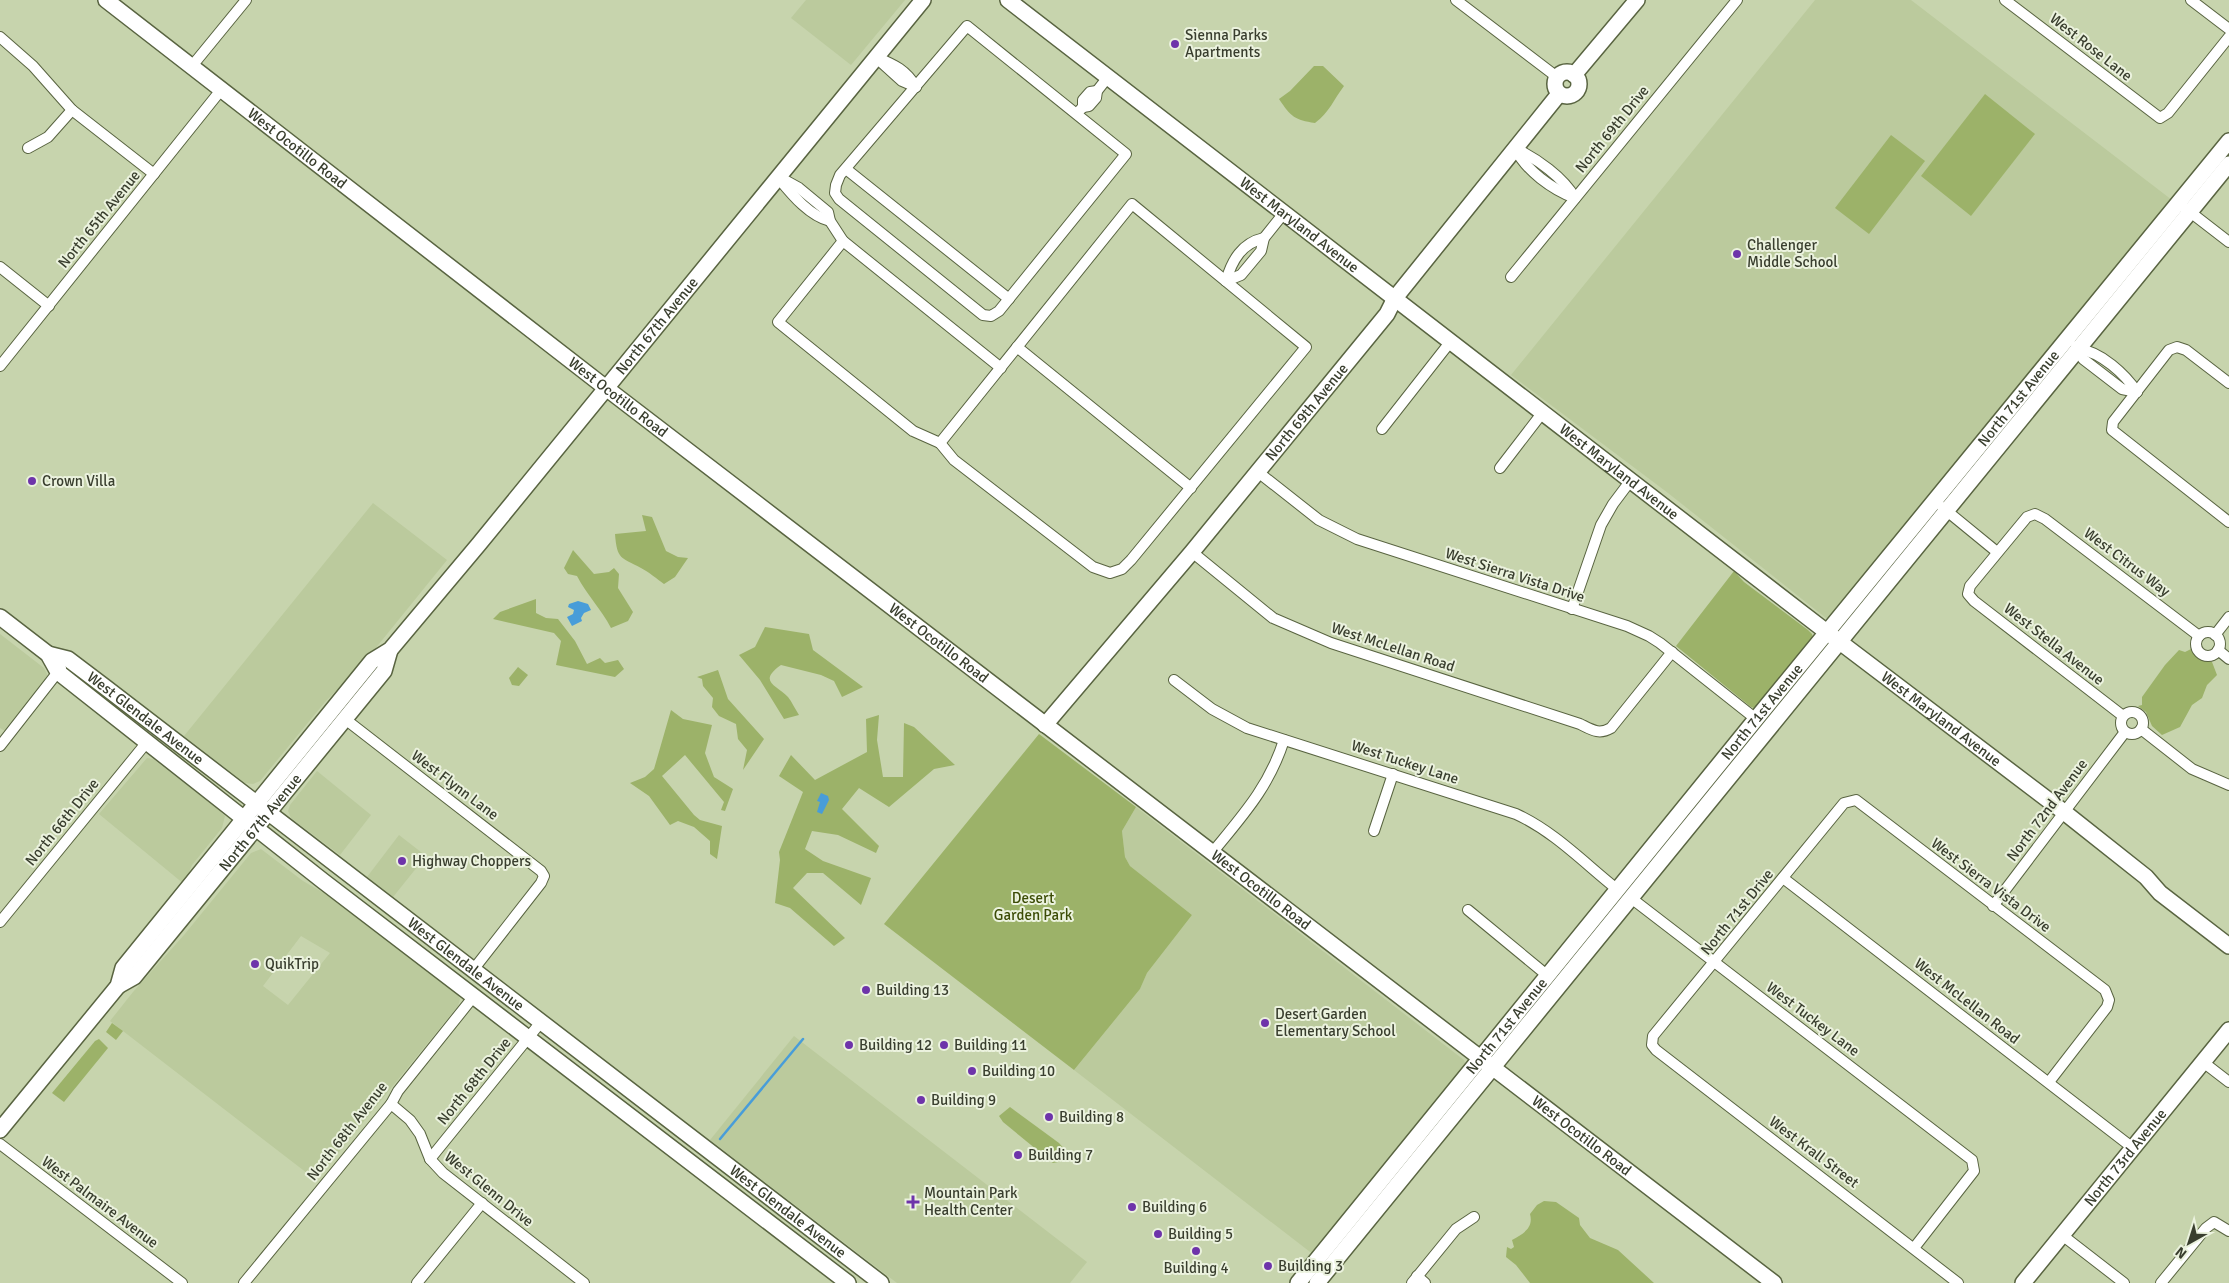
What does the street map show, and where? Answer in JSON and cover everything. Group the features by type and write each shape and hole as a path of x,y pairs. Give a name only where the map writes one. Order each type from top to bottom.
{"street":[{"name":"West Ocotillo Road","path":"106,0 606,388 1774,1283"},
{"path":"192,66 246,0"},
{"name":"North 67th Avenue","path":"250,823 256,804 372,661 390,650 923,0"},
{"name":"West Maryland Avenue","path":"1008,0 1834,638 2064,812 2146,877 2160,893 2229,946"},
{"path":"1456,0 1557,77"},
{"name":"North 69th Avenue","path":"1045,725 1192,552 1387,314 1394,298 1559,94 1567,96 1576,91 1578,85 1574,75 1637,0"},
{"name":"North 69th Drive","path":"1511,276 1737,0"},
{"name":"West Rose Lane","path":"2005,0 2160,118 2168,113 2229,37"},
{"path":"2191,0 2229,29"},
{"path":"966,26 1080,110 1126,154 1009,299 999,311 991,316 983,315 839,199 835,193 836,185 846,169 916,87 966,26"},
{"path":"0,37 33,66 72,110 154,174"},
{"path":"876,57 898,66 908,74 916,87"},
{"path":"1557,77 1565,73 1574,75"},
{"path":"1080,110 1082,100 1090,92 1097,91 1108,77"},
{"path":"1557,77 1555,86 1559,94"},
{"name":"North 65th Avenue","path":"0,366 221,90"},
{"path":"28,148 48,137 72,110"},
{"name":"North 71st Avenue","path":"1298,1283 1486,1063 1631,898 1834,638 2184,208 2229,141"},
{"path":"1515,148 1521,161 1562,193 1575,198"},
{"name":"North 71st Avenue","path":"2184,208 2229,164"},
{"path":"846,169 1009,299"},
{"path":"779,177 792,196 821,219 830,221 843,240 1001,368"},
{"path":"843,240 778,322 913,431 924,438 940,443 954,460 1065,546 1093,567 1110,574 1122,569 1131,560 1306,347 1132,204 940,443"},
{"path":"2184,208 2229,242"},
{"path":"1226,282 1241,275 1261,251 1264,238 1284,213"},
{"path":"1226,282 1231,264 1250,241 1264,238"},
{"path":"0,267 49,306"},
{"path":"1382,429 1451,341"},
{"path":"2073,343 2083,360 2122,389 2137,392"},
{"path":"1018,347 1191,488"},
{"path":"2229,383 2186,350 2178,347 2169,350 2113,422 2112,430 2229,522"},
{"path":"1500,468 1543,412"},
{"name":"West Sierra Vista Drive","path":"1258,472 1319,520 1357,539 1637,630 1672,652 1756,719"},
{"path":"1572,609 1602,525 1613,504 1631,480"},
{"path":"1941,506 1997,552"},
{"name":"West Citrus Way","path":"1997,552 2027,517 2035,514 2046,518 2199,636"},
{"name":"West McLellan Road","path":"1192,552 1272,618 1331,643 1562,718 1597,732 1604,732 1611,728 1672,652"},
{"name":"West Stella Avenue","path":"1997,552 1970,586 1968,594 1974,601 2123,716 2133,712 2140,715 2143,722 2141,730 2192,769 2229,785"},
{"name":"West Glendale Avenue","path":"0,617 48,654 58,672 250,823 848,1283"},
{"path":"2215,635 2229,617"},
{"path":"2208,632 2215,635 2220,644 2218,650 2209,656 2200,652 2196,646 2199,636 2208,632"},
{"name":"North 71st Avenue","path":"1317,1283 1486,1063 1548,976 1756,719 1834,638"},
{"name":"North 67th Avenue","path":"0,1130 118,986 123,968 250,823 269,814 384,671 390,650"},
{"path":"2218,650 2229,659"},
{"name":"West Glendale Avenue","path":"48,654 68,659 881,1283"},
{"path":"0,746 68,659"},
{"name":"West Tuckey Lane","path":"1174,680 1228,719 1284,740 1509,812 1536,824 1618,890"},
{"path":"2123,716 2121,723 2126,732 2132,734 2141,730"},
{"name":"West Flynn Lane","path":"345,719 537,867 544,876 535,892 473,970"},
{"name":"North 72nd Avenue","path":"1993,906 2126,732"},
{"path":"1212,853 1266,784 1277,762 1284,740"},
{"name":"North 66th Drive","path":"0,922 147,742"},
{"path":"1374,831 1392,774"},
{"name":"West Sierra Vista Drive","path":"1849,800 1856,800 2105,990 2109,1000 2107,1007 2049,1082"},
{"name":"North 71st Drive","path":"1652,1045 1653,1036 1715,963 1844,802 1849,800"},
{"name":"West McLellan Road","path":"1783,878 2133,1148"},
{"name":"West Tuckey Lane","path":"1631,898 1972,1160 1974,1171 1914,1248"},
{"path":"1468,910 1548,976"},
{"path":"415,951 425,944 450,963 473,970"},
{"name":"North 68th Avenue","path":"244,1283 391,1104 398,1091 474,996"},
{"name":"North 68th Drive","path":"430,1159 541,1022"},
{"name":"North 73rd Avenue","path":"2023,1283 2229,1030"},
{"name":"West Krall Street","path":"1652,1045 1958,1283"},
{"path":"2203,1062 2229,1082"},
{"name":"West Glenn Drive","path":"391,1104 410,1120 420,1134 430,1159 442,1173 584,1283"},
{"name":"West Palmaire Avenue","path":"0,1144 182,1283"},
{"path":"417,1283 482,1203"},
{"path":"1418,1281 1456,1228 1474,1217"},
{"path":"2161,1283 2206,1228 2214,1222 2229,1231"},
{"path":"790,1238 802,1223"},
{"path":"2062,1235 2124,1283"}],"shaded area":[{"path":"806,0 905,0 851,65 791,18"},
{"name":"Challenger Middle School","path":"1815,0 1911,0 2172,200 1830,618 1826,618 1668,493 1511,375"},
{"path":"373,503 447,560 366,660 325,702 260,781 253,784 245,783 184,736"},
{"path":"0,634 44,668 48,676 48,680 5,731 0,728"},
{"path":"147,758 153,759 225,816 222,828 192,865 184,884 99,814"},
{"path":"317,771 371,815 340,855 291,818 288,811 290,805"},
{"name":"Desert Garden Elementary School","path":"1136,807 1464,1060 1466,1066 1314,1255 1074,1070 1140,989 1147,973 1192,915 1130,866 1125,857 1122,831"},
{"path":"399,835 426,856 393,897 367,877"},
{"path":"261,849 303,881 329,896 456,991 460,999 458,1006 316,1180 110,1021 251,853","holes":["301,936 330,953 288,1005 263,986"]},
{"path":"794,1036 1087,1262 1070,1283 897,1283 710,1140"}],"green space":[{"path":"1314,66 1323,66 1344,86 1328,110 1315,123 1294,117 1279,99 1290,91"},
{"path":"1985,94 2035,134 1971,216 1921,176"},
{"path":"1891,135 1925,161 1869,234 1835,208"},
{"path":"642,515 652,517 666,551 678,557 688,558 675,577 664,584 647,571 621,557 617,549 615,534 646,531"},
{"path":"573,550 594,574 609,572 614,568 619,574 618,588 633,612 628,621 611,628 577,576 568,574 564,568"},
{"path":"1734,571 1744,582 1808,630 1812,634 1814,641 1757,709 1751,707 1676,646"},
{"path":"536,599 536,613 546,618 558,619 575,641 587,664 600,658 605,663 618,660 624,669 615,677 556,665 561,641 554,633 493,619 500,612"},
{"path":"765,627 809,634 813,650 863,687 842,697 834,681 821,675 781,665 770,675 771,683 788,697 799,715 784,719 760,680 739,655 755,647"},
{"path":"2191,649 2199,659 2212,662 2217,675 2207,685 2202,698 2192,705 2180,727 2162,735 2152,726 2146,712 2138,706 2142,705 2142,697 2165,665 2179,650 2185,652"},
{"path":"518,667 528,675 519,686 512,685 509,678"},
{"path":"718,670 728,699 764,739 743,770 747,750 738,739 736,724 719,716 712,707 713,698 703,686 702,679 697,677"},
{"path":"671,710 683,719 712,725 705,753 714,777 733,789 725,811 721,810 724,802 685,755 662,776 700,820 722,826 717,859 710,854 710,841 694,827 678,821 670,825 649,796 630,783 645,777 654,769"},
{"path":"879,715 877,740 883,777 903,777 904,723 914,727 955,765 934,769 889,807 859,788 842,809 879,846 876,853 838,835 812,831 805,849 823,861 871,878 861,905 823,873 807,873 793,888 845,938 834,946 790,908 775,903 780,860 779,852 803,792 779,776 791,755 815,780 867,752 866,719"},
{"name":"Desert Garden Park","path":"1039,734 1136,807 1122,831 1125,857 1130,866 1192,915 1147,973 1140,989 1074,1070 884,924"},
{"path":"112,1023 123,1031 116,1040 106,1032"},
{"path":"99,1039 108,1048 64,1102 52,1093 95,1041"},
{"path":"1010,1107 1059,1143 1067,1152 1063,1161 1053,1163 1003,1122 999,1116"},
{"path":"1544,1201 1556,1202 1579,1218 1580,1225 1590,1238 1618,1250 1654,1283 1530,1283 1516,1265 1506,1257 1507,1247 1511,1249 1514,1247 1512,1240 1520,1236 1529,1227 1530,1214 1537,1205"}],"water":[{"path":"578,601 588,604 591,610 584,613 581,618 582,621 572,626 567,617 573,614 574,610 568,607 569,604"},
{"path":"821,793 828,796 829,800 822,814 817,812 820,802 817,801"}],"waterway":[{"path":"720,1139 803,1039"}],"place":[{"name":"Sienna Parks Apartments","path":"1175,44"},
{"name":"Challenger Middle School","path":"1737,254"},
{"name":"Crown Villa","path":"32,481"},
{"name":"Highway Choppers","path":"402,861"},
{"name":"QuikTrip","path":"255,964"},
{"name":"Building 13","path":"866,990"},
{"name":"Desert Garden Elementary School","path":"1265,1023"},
{"name":"Building 12","path":"849,1045"},
{"name":"Building 11","path":"944,1045"},
{"name":"Building 10","path":"972,1071"},
{"name":"Building 9","path":"921,1100"},
{"name":"Building 8","path":"1049,1117"},
{"name":"Building 7","path":"1018,1155"},
{"name":"Mountain Park Health Center","path":"913,1202"},
{"name":"Building 6","path":"1132,1207"},
{"name":"Building 5","path":"1158,1234"},
{"name":"Building 4","path":"1196,1251"},
{"name":"Building 3","path":"1268,1266"}]}
